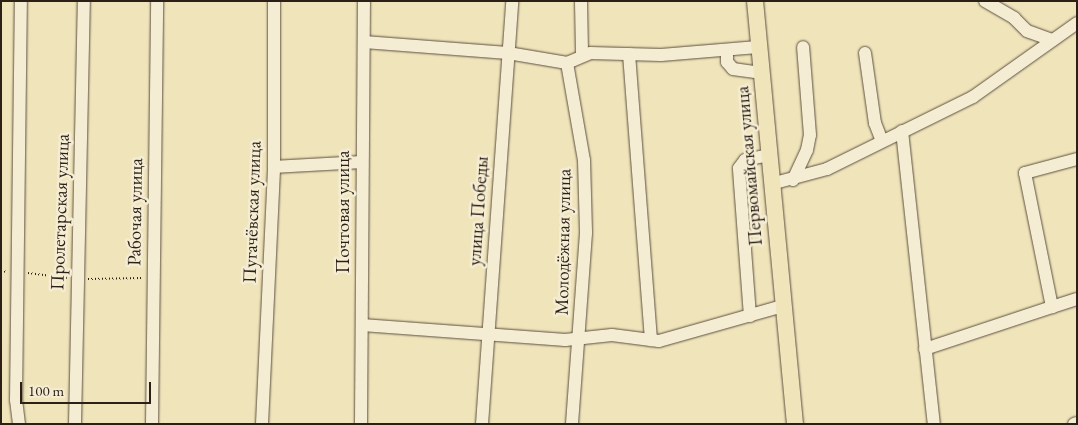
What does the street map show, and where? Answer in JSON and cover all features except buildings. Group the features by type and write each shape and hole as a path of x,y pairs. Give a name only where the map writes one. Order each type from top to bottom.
{"main road":[{"name":"Первомайская улица","path":"755,1 768,155 795,424"}],"street":[{"path":"19,424 16,400 20,1"},
{"name":"Пролетарская улица","path":"75,424 84,1"},
{"name":"Рабочая улица","path":"152,424 157,1"},
{"name":"Пугачёвская улица","path":"262,424 274,167 274,1"},
{"name":"Почтовая улица","path":"361,424 361,162 364,1"},
{"name":"улица Победы","path":"482,424 512,1"},
{"path":"581,1 582,55"},
{"path":"985,1 1004,11 1027,31 1052,40"},
{"path":"771,184 792,180 826,169 973,97 1077,23"},
{"path":"364,42 508,53 567,63 582,55 661,55 758,47"},
{"path":"792,180 807,150 810,135 803,46"},
{"path":"727,50 728,62 733,69 761,73"},
{"path":"865,53 875,123 882,141"},
{"path":"629,54 651,340"},
{"name":"Молодёжная улица","path":"567,63 584,160 586,233 572,424"},
{"path":"902,131 934,424"},
{"path":"750,316 738,176 741,163 768,155"},
{"path":"1052,307 1024,173 1077,159"},
{"path":"274,167 361,162"},
{"path":"925,349 1077,299"},
{"path":"362,325 579,340 612,335 651,340 693,333 783,306"}]}
